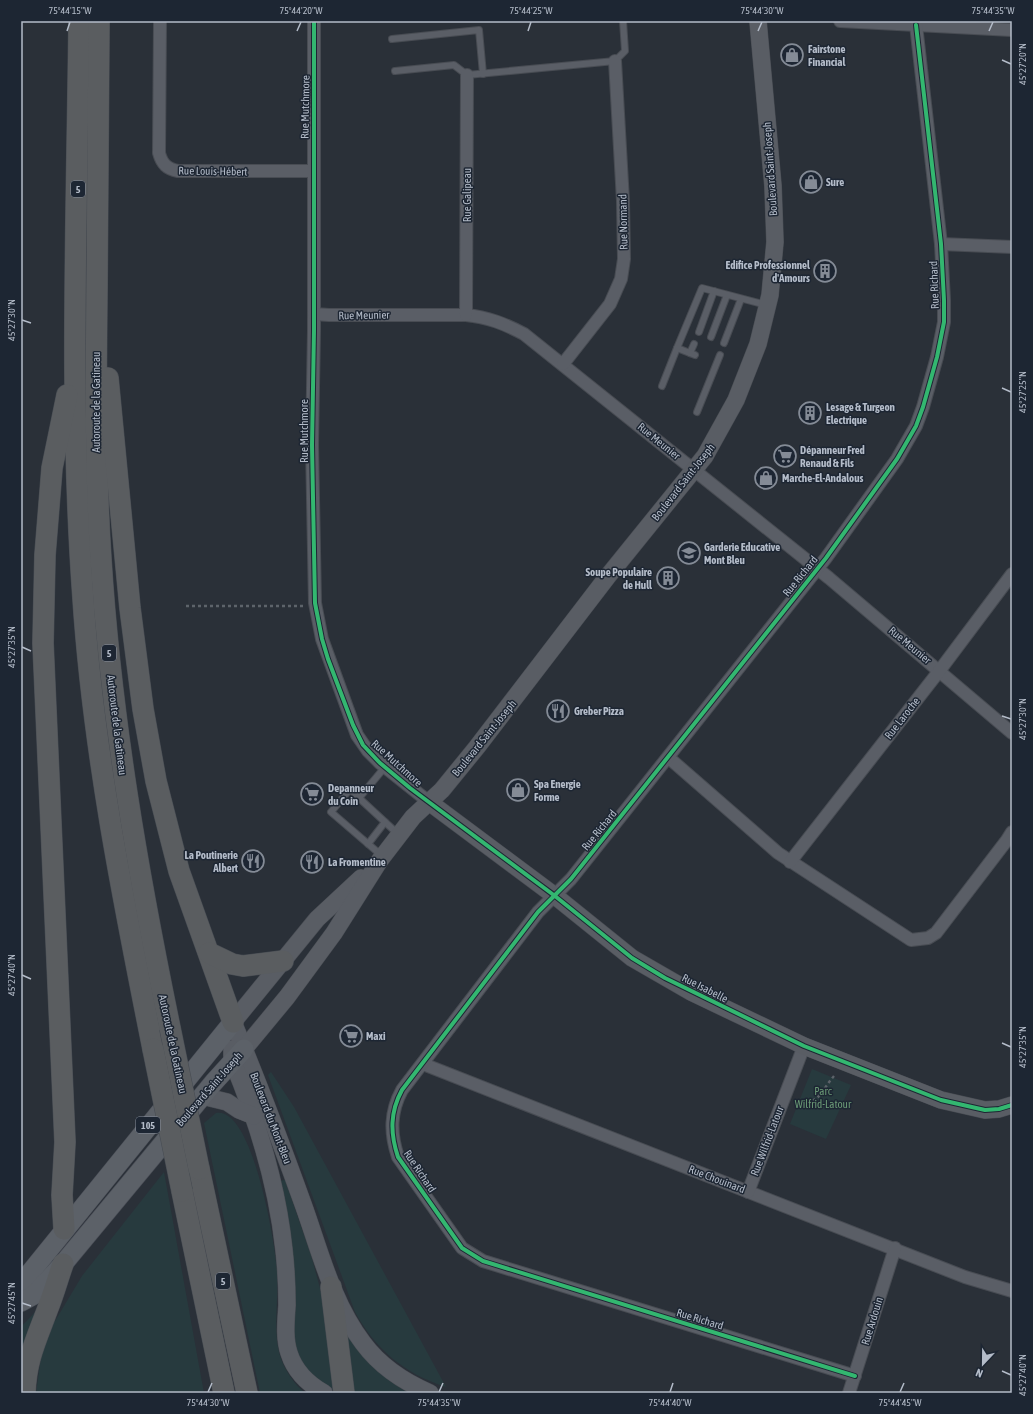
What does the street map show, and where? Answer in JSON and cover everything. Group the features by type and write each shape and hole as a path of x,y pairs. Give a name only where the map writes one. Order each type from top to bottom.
{"highway":[{"name":"Autoroute de la Gatineau","path":"79,21 76,352 78,522 90,678 116,861 224,1393"},
{"name":"Autoroute de la Gatineau","path":"99,21 97,478 106,629 116,723 130,820 170,1028 247,1393"},
{"path":"97,273 127,580 148,738 156,780 172,846 184,886 233,1022"},
{"path":"64,1229 62,1195 64,1142 45,699 44,621 46,548 52,468 76,352"},
{"path":"209,954 232,964 243,966 283,961"},
{"path":"25,1393 32,1348 48,1309 63,1264"},
{"path":"331,1287 344,1393"}],"main road":[{"name":"Boulevard Saint-Joseph","path":"21,1284 233,1022"},
{"name":"Boulevard Saint-Joseph","path":"21,1302 34,1295 63,1264 238,1054"}],"street":[{"name":"Rue Louis-Hébert","path":"160,21 159,153 164,166 178,171 313,171"},
{"name":"Rue Mutchmore","path":"314,21 314,314 312,444 315,603 322,639 353,726 368,751 385,767 429,802"},
{"name":"Boulevard Saint-Joseph","path":"238,1054 287,997 334,933 382,858 413,817 442,790 482,741 608,576 694,470 708,451 736,400 758,344 773,270 774,213 758,21"},
{"path":"840,21 1012,30"},
{"name":"Rue Richard","path":"855,1376 490,1264 471,1255 462,1248 398,1156 394,1145 392,1122 396,1101 538,912 571,879 669,758 818,569 898,459 907,443 923,407 937,357 944,322 941,244 916,25"},
{"name":"Rue Normand","path":"563,364 610,304 621,279 624,259 623,201 616,61"},
{"name":"Rue Galipeau","path":"466,315 467,75"},
{"path":"941,244 1012,247"},
{"name":"Rue Meunier","path":"314,314 482,316 511,327 524,334 818,569 940,670 1012,733"},
{"name":"Rue Laroche","path":"790,862 940,670 1012,574"},
{"path":"669,758 768,845 790,862 901,935 911,940 928,938 936,933 1008,840 1012,832"},
{"name":"Rue Isabelle","path":"429,802 555,896 648,968 691,992 804,1046 956,1105 985,1110 998,1109 1012,1105"},
{"name":"Boulevard Saint-Joseph","path":"233,1022 317,919 382,858"},
{"name":"Boulevard du Mont-Bleu","path":"233,1022 238,1054 254,1116 269,1164 281,1224 286,1274 288,1347 292,1360 300,1374 310,1384 324,1393"},
{"name":"Rue Wilfrid-Latour","path":"748,1192 804,1046"},
{"name":"Boulevard du Mont-Bleu","path":"238,1054 291,1172 331,1287 357,1334 377,1359 403,1380 430,1393"},
{"name":"Rue Chouinard","path":"423,1064 965,1276 1012,1291"},
{"path":"202,1096 228,1102 239,1110 254,1116"},
{"name":"Rue Ardouin","path":"849,1393 895,1248"}],"lane":[{"path":"395,71 454,65 467,75 616,61 625,51 623,21"},
{"path":"392,39 479,30 483,74"},
{"path":"662,386 702,288 767,305"},
{"path":"699,332 714,292"},
{"path":"711,337 727,295"},
{"path":"724,343 741,299"},
{"path":"677,348 692,354 694,344"},
{"path":"697,412 714,362 720,355"},
{"path":"357,806 360,799 385,767"},
{"path":"382,858 368,844 359,832 331,812 350,789 373,815 385,822 399,835"},
{"path":"368,844 385,822"}],"path":[{"path":"186,606 303,606"},
{"path":"795,1103 809,1104 821,1096 823,1089 834,1076"}],"green space":[{"name":"Parc Wilfrid-Latour","path":"812,1069 851,1085 826,1139 790,1124"},
{"path":"271,1072 294,1107 446,1387 417,1375 393,1359 372,1338 355,1312 268,1075"},
{"path":"216,1113 229,1117 241,1131 251,1153 260,1179 267,1207 277,1270 276,1332 279,1352 289,1375 296,1385 305,1393 260,1393 204,1123"},
{"path":"164,1172 204,1393 36,1393 41,1357 52,1322 55,1321 82,1276"},
{"path":"285,1180 311,1255 321,1292 335,1391 308,1374 294,1349 279,1181"},
{"path":"36,1311 38,1311 21,1368 21,1327"},
{"path":"350,1336 362,1353 376,1368 408,1393 351,1393 344,1338"}],"cycle path":[{"path":"314,21 314,330 312,445 315,603 322,639 328,659 353,725 363,745 380,763 410,788 555,896 632,958 665,978 804,1046 941,1100 985,1110 999,1109 1012,1105"},
{"path":"855,1376 483,1261 462,1248 398,1157 395,1148 392,1123 395,1106 402,1090 538,912 571,879 826,558 897,459 916,426 937,357 944,322 941,244 916,25"}],"place":[{"name":"Fairstone Financial","path":"792,55"},
{"name":"Sure","path":"811,182"},
{"name":"Edifice Professionnel d'Amours","path":"825,271"},
{"name":"Lesage & Turgeon Electrique","path":"810,413"},
{"name":"Dépanneur Fred Renaud & Fils","path":"785,456"},
{"name":"Marche-El-Andalous","path":"766,478"},
{"name":"Garderie Educative Mont Bleu","path":"689,553"},
{"name":"Soupe Populaire de Hull","path":"668,578"},
{"name":"Greber Pizza","path":"558,711"},
{"name":"Spa Energie Forme","path":"518,790"},
{"name":"Depanneur du Coin","path":"312,794"},
{"name":"La Poutinerie Albert","path":"253,861"},
{"name":"La Fromentine","path":"312,862"},
{"name":"Maxi","path":"351,1036"}]}
